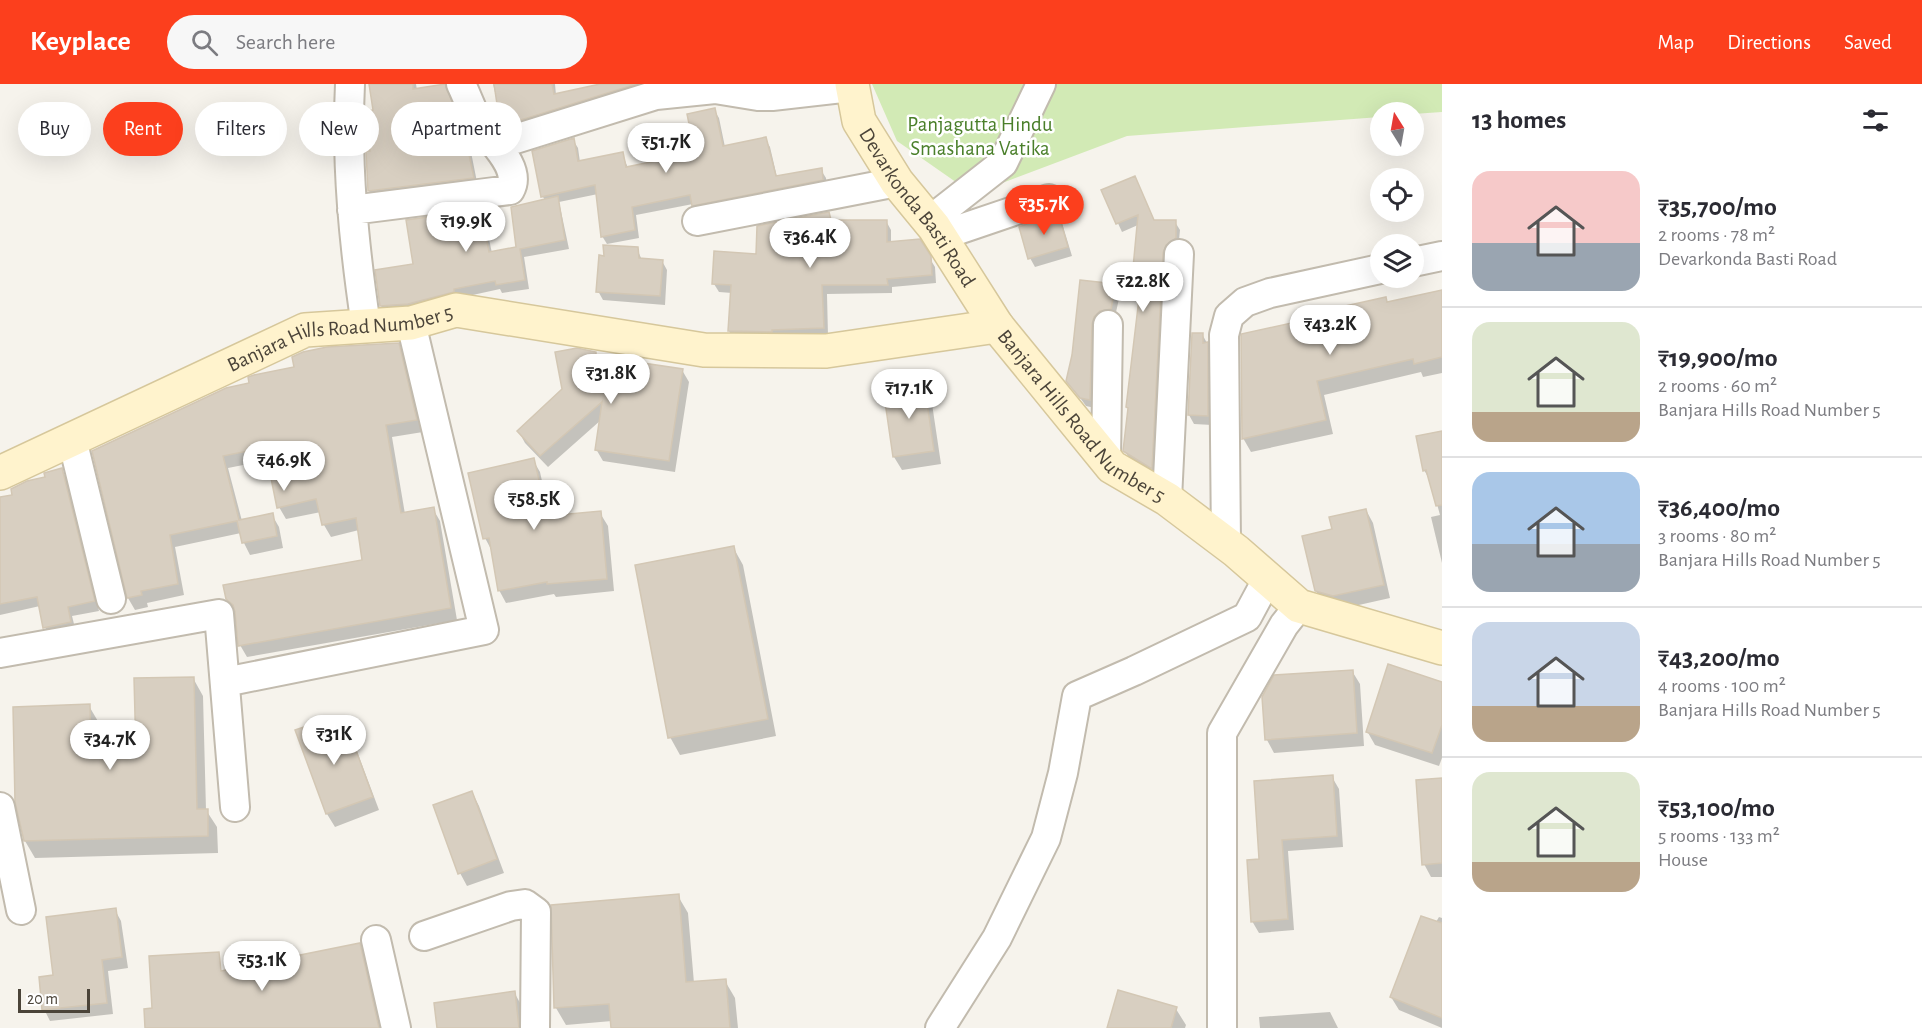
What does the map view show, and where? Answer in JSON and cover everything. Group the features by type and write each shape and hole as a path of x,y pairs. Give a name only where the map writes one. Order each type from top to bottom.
{"street":[{"path":"350,84 348,162 357,263 366,326"},
{"path":"461,84 469,102"},
{"path":"934,229 1003,163 1041,84"},
{"path":"522,137 656,95 715,89 758,96 786,89 852,85"},
{"name":"Devarkonda Basti Road","path":"852,85 858,121 897,182 934,229 997,326"},
{"path":"352,210 510,190 514,184 513,172 503,156"},
{"path":"697,221 897,182"},
{"path":"934,229 1049,199"},
{"path":"1167,499 1179,254"},
{"path":"1424,260 1442,256"},
{"path":"1231,547 1224,335 1229,316 1245,302 1270,292 1370,271"},
{"name":"Banjara Hills Road Number 5","path":"0,473 305,330 411,322 456,310 704,350 826,351 997,326 1112,467 1167,499 1231,547 1299,606 1442,648"},
{"path":"225,682 484,630 411,322"},
{"path":"1106,459 1108,325"},
{"path":"72,439 111,599"},
{"path":"940,1028 997,938 1046,838 1063,773 1077,696 1247,617 1268,578"},
{"path":"1222,1028 1222,733 1284,625 1299,606"},
{"path":"0,653 219,614 235,807"},
{"path":"0,807 21,910"},
{"path":"424,936 511,906 525,904 536,912 535,1028"},
{"path":"376,940 396,1028"}],"green space":[{"name":"Panjagutta Hindu Smashana Vatika","path":"872,84 1442,84 1442,112 1424,113 1424,102 1370,102 1370,118 1127,136 973,194 897,141"}],"building":[{"path":"369,84 413,84 413,89 445,84 452,102 391,102 391,156 469,156 474,178 368,191 366,156 379,156 379,102 372,102"},
{"path":"494,84 552,84 554,94 600,84 636,84 522,120 522,102 497,102"},
{"path":"715,108 723,146 766,137 776,176 822,168 823,180 692,206 690,195 632,207 635,230 601,237 595,185 541,197 532,151 574,138 578,161 623,152 626,167 695,153 687,114"},
{"path":"1135,176 1154,220 1176,220 1176,238 1166,245 1163,253 1152,469 1123,451 1140,290 1131,289 1138,215 1116,224 1101,190"},
{"path":"558,196 565,240 520,249 525,280 496,285 495,281 454,289 454,292 408,304 380,306 375,270 413,264 406,220 481,210 489,252 516,247 511,207"},
{"path":"829,212 831,220 887,220 887,242 920,239 931,256 932,275 887,279 888,285 822,285 824,328 772,330 772,332 728,331 731,285 712,284 714,251 756,254 757,226"},
{"path":"1058,212 1068,247 1028,259 1019,227"},
{"path":"603,245 638,247 639,258 663,260 660,296 596,292 599,255 604,256"},
{"path":"1080,280 1116,284 1111,309 1100,311 1094,317 1092,324 1090,400 1080,398 1066,381 1072,355"},
{"path":"1442,290 1442,357 1414,364 1413,359 1317,381 1326,420 1242,439 1241,334 1310,319 1309,314 1386,297 1387,302"},
{"path":"1192,333 1203,333 1203,343 1208,342 1208,416 1188,415"},
{"path":"399,343 417,420 386,425 401,513 434,507 451,608 238,646 235,612 233,605 226,599 223,585 362,560 356,518 322,525 316,499 277,508 265,448 223,456 239,520 273,513 277,536 242,543 237,521 170,535 178,584 141,591 142,595 127,598 92,451 226,388 249,383 248,377 294,367 292,357 303,352 327,347"},
{"path":"577,348 596,352 596,356 683,369 669,461 595,450 602,402 540,456 517,431 562,389 555,352"},
{"path":"924,382 934,451 893,457 883,388"},
{"path":"1442,431 1442,505 1436,506 1426,470 1423,471 1416,436"},
{"path":"534,458 547,516 601,511 607,579 547,584 547,582 498,591 489,538 483,539 468,473"},
{"path":"62,468 95,601 68,607 71,622 43,628 37,597 0,604 0,497 12,495 11,489 27,481 45,477 44,473"},
{"path":"1366,509 1384,585 1333,596 1315,591 1302,536 1332,529 1329,517"},
{"path":"734,546 768,719 668,738 635,565"},
{"path":"1388,664 1442,682 1442,725 1432,753 1366,732"},
{"path":"1353,670 1357,733 1265,740 1262,697 1274,675"},
{"path":"194,677 197,809 208,809 208,836 24,841 15,802 13,707 90,704 91,754 136,753 134,678"},
{"path":"316,723 320,732 346,723 373,797 326,814 295,730"},
{"path":"1333,775 1337,836 1282,840 1288,919 1251,922 1247,860 1259,859 1254,781"},
{"path":"1442,778 1442,863 1422,865 1416,780"},
{"path":"472,791 497,859 458,874 433,805"},
{"path":"679,894 686,982 726,979 730,1028 611,1028 609,1004 554,1008 551,905"},
{"path":"116,908 122,957 102,960 107,1003 42,1010 39,977 53,975 46,917"},
{"path":"1421,916 1442,923 1442,1018 1390,997"},
{"path":"360,943 379,1028 145,1028 144,1009 152,1008 149,956 219,952 221,971"},
{"path":"1118,990 1177,1007 1171,1028 1107,1028"},
{"path":"515,991 519,1028 437,1028 434,1003"}]}
